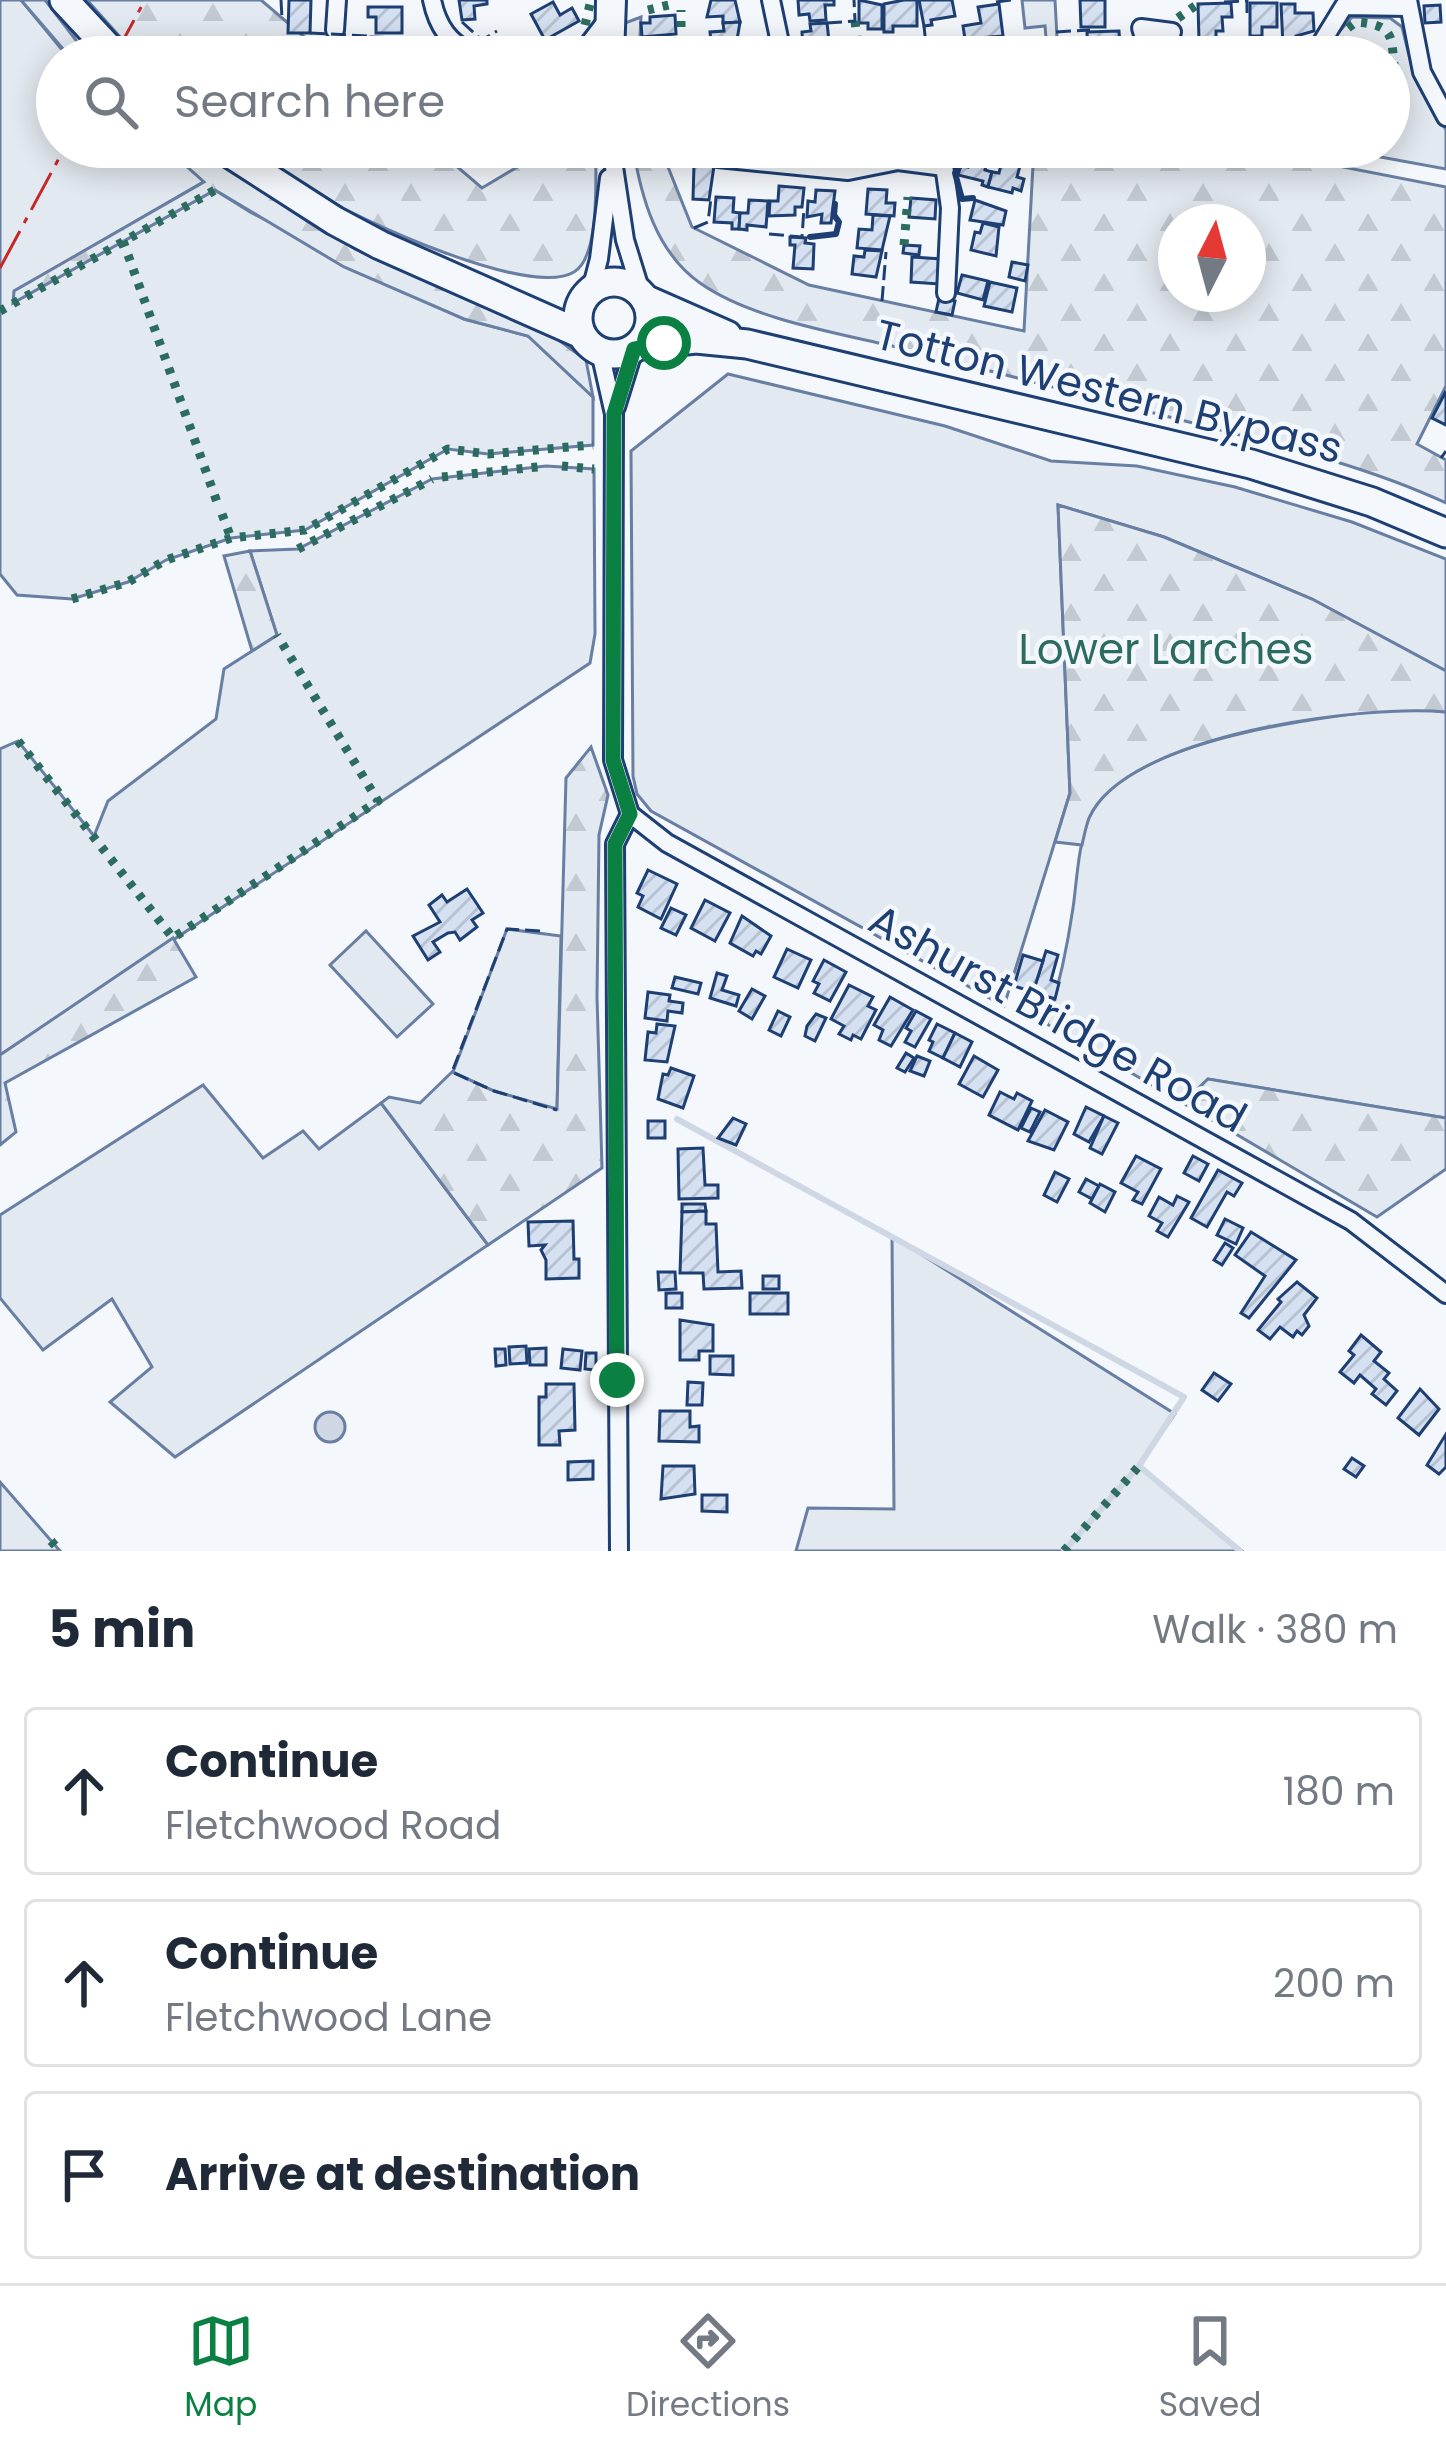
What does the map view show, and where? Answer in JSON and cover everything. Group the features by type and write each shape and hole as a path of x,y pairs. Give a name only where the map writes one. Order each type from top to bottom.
{"main road":[{"path":"64,0 98,36"},
{"path":"253,168 380,245 499,295 591,343 623,354 637,347 651,323 644,297 618,282 556,299 499,295"},
{"path":"589,293 579,310 591,343"},
{"name":"Totton Western Bypass","path":"644,297 747,344"},
{"name":"Totton Western Bypass","path":"637,347 696,339 747,344 1251,464 1372,502 1446,533"}],"street":[{"path":"335,29 338,0"},
{"path":"432,0 446,36"},
{"path":"594,36 611,9 639,0"},
{"path":"771,0 779,36"},
{"path":"1323,36 1338,3 1408,4 1422,72 1446,117"},
{"path":"1143,36 1141,28 1172,32"},
{"path":"589,293 599,260 610,168"},
{"path":"613,168 625,241 644,297"},
{"path":"944,168 950,208 946,293"},
{"path":"591,343 614,414 613,760 630,814 615,844 619,1551"},
{"path":"614,414 637,347"},
{"name":"Ashurst Bridge Road","path":"630,814 667,843 1351,1221 1446,1294"}],"green space":[{"path":"0,0 21,0 51,36 36,36 36,168 190,168 205,181 15,291 14,302 215,190 464,319 528,336 593,397 593,445 488,454 448,449 305,530 231,538 166,560 128,582 72,599 17,595 0,574"},
{"path":"21,0 45,0 73,36 52,36"},
{"path":"87,0 261,0 303,36 119,36"},
{"path":"1022,0 1055,0 1057,36 1046,36 1045,26 1025,28"},
{"path":"641,17 640,36 624,36 625,23"},
{"path":"1352,17 1390,18 1402,27 1404,36 1335,36"},
{"path":"1410,60 1414,76 1446,130 1446,169 1410,162"},
{"path":"188,168 234,168 355,249 538,325 586,360 593,397 528,336 464,319 344,267 215,190 13,303 14,291 204,182"},
{"path":"279,168 459,168 482,188 516,168 596,168 593,233 583,263 574,272 552,277 520,275 402,236"},
{"path":"637,168 668,168 692,227 809,285 1024,331 1033,168 1349,168 1446,187 1446,386 1417,444 1446,460 1446,503 1289,448 746,307 685,270 653,222"},
{"path":"728,374 945,426 1051,461 1137,466 1235,487 1352,522 1446,559 1446,671 1312,599 1164,537 1058,505 1070,793 1004,1006 651,811 637,794 633,776 631,451"},
{"path":"546,466 594,469 595,634 590,663 0,1055 0,749 18,741 94,836 108,801 216,719 224,669 277,635 250,551 298,549 432,479"},
{"name":"Lower Larches","path":"1058,505 1164,537 1312,599 1446,671 1446,712 1361,713 1307,720 1197,745 1149,765 1112,789 1089,818 1082,845 1055,842 1070,793"},
{"path":"250,551 277,635 252,651 224,556"},
{"path":"1408,708 1446,712 1446,1118 1208,1079 1183,1103 1047,1024 1065,953 1085,829 1109,791 1142,768 1233,736"},
{"path":"591,747 608,795 599,835 602,1168 488,1245 381,1103 389,1097 420,1103 452,1072 494,1091 557,1109 566,778"},
{"path":"507,929 561,936 557,1110 494,1091 453,1072"},
{"path":"366,931 433,1004 397,1037 330,965"},
{"path":"173,938 196,977 5,1083 16,1132 0,1145 0,1055"},
{"path":"1208,1079 1446,1118 1446,1169 1377,1217 1183,1103"},
{"path":"203,1085 263,1158 303,1131 319,1149 381,1103 488,1245 175,1457 110,1402 152,1367 112,1299 43,1350 0,1298 0,1215"},
{"path":"892,1236 1175,1414 1139,1466 1242,1551 796,1551 808,1508 894,1509"},
{"path":"0,1482 60,1551 0,1551"}],"shaded area":[{"path":"330,1412 341,1416 345,1427 341,1438 330,1442 319,1438 315,1427 319,1416"}],"building":[{"path":"289,0 311,0 310,33 288,33"},
{"path":"459,0 487,0 487,4 474,6 475,19 462,20"},
{"path":"711,0 735,0 740,22 707,17"},
{"path":"798,0 834,0 834,5 825,5 826,20 810,21 809,14 799,15"},
{"path":"859,0 882,5 882,29 859,23"},
{"path":"917,0 917,26 893,26 893,32 884,32 884,4"},
{"path":"919,0 952,0 955,16 924,26"},
{"path":"1080,0 1105,0 1105,27 1081,27"},
{"path":"553,2 560,15 572,8 579,21 543,36 531,14"},
{"path":"1231,3 1232,17 1222,17 1223,31 1199,36 1198,4"},
{"path":"1250,3 1277,3 1277,27 1262,27 1262,36 1250,36"},
{"path":"999,4 1003,36 965,36 963,26 981,23 978,7"},
{"path":"1281,4 1295,4 1295,13 1313,13 1314,31 1283,36"},
{"path":"1440,5 1441,22 1425,23 1424,6"},
{"path":"368,7 402,7 402,33 376,33 376,17 368,17"},
{"path":"675,15 676,34 642,36 641,23 650,23 650,17"},
{"path":"740,22 738,36 710,36 710,32 724,31 723,23"},
{"path":"827,23 828,36 802,36 811,31 810,24"},
{"path":"1119,31 1119,36 1087,36 1087,32"},
{"path":"694,168 714,168 709,200 693,199"},
{"path":"960,168 992,172 988,187 983,181 958,175"},
{"path":"1000,168 1019,168 1017,177 1024,179 1021,191 988,187 992,172 999,173"},
{"path":"779,186 804,188 802,207 795,207 795,215 769,216 770,201 778,201"},
{"path":"868,189 887,190 886,203 895,203 894,216 866,214"},
{"path":"816,190 835,191 831,223 821,223 822,214 807,217 808,201 815,202"},
{"path":"716,197 734,198 739,229 732,229 732,223 714,222"},
{"path":"911,198 936,200 935,219 909,217"},
{"path":"749,200 768,201 766,227 739,229 740,213 748,213"},
{"path":"975,200 1006,211 1003,225 970,220"},
{"path":"873,215 890,216 882,250 857,248 859,229 872,230"},
{"path":"983,223 999,227 996,256 971,250 975,232 980,233"},
{"path":"790,237 814,244 813,269 793,268 795,245 790,245"},
{"path":"904,245 920,246 919,255 903,253"},
{"path":"865,250 882,251 876,277 852,274 854,256 864,257"},
{"path":"912,257 941,259 939,284 911,282"},
{"path":"1012,262 1028,265 1025,281 1009,277"},
{"path":"962,275 988,281 983,300 957,293"},
{"path":"990,282 1017,288 1012,312 984,306"},
{"path":"939,298 955,301 952,315 936,312"},
{"path":"1446,391 1446,425 1432,418"},
{"path":"648,870 677,884 661,919 638,907 643,896 637,893"},
{"path":"467,889 483,913 472,920 477,927 460,940 455,932 433,942 440,952 428,960 413,936 440,922 429,905 442,895 447,902"},
{"path":"705,900 730,913 715,941 691,928"},
{"path":"671,908 686,915 676,935 661,928"},
{"path":"742,916 771,936 761,954 756,951 753,956 730,943"},
{"path":"787,949 811,960 798,988 774,977"},
{"path":"1046,951 1058,955 1051,980 1059,983 1055,999 1033,992"},
{"path":"1023,955 1043,961 1033,992 1014,986"},
{"path":"824,960 846,972 830,1001 814,993 819,984 813,981"},
{"path":"717,973 727,976 722,990 739,995 736,1006 710,998"},
{"path":"675,977 701,983 698,994 672,988"},
{"path":"849,985 873,997 868,1006 876,1010 861,1039 839,1034 844,1026 831,1019"},
{"path":"752,989 765,996 752,1019 739,1011"},
{"path":"648,992 670,995 669,1001 683,1003 682,1013 668,1011 667,1021 645,1018"},
{"path":"890,997 913,1010 891,1046 879,1040 883,1030 874,1025"},
{"path":"778,1011 790,1017 781,1036 769,1030"},
{"path":"916,1011 931,1019 915,1047 905,1042 911,1031 906,1028"},
{"path":"816,1014 826,1018 815,1041 805,1036"},
{"path":"657,1024 675,1026 667,1062 645,1060 648,1032 656,1033"},
{"path":"937,1024 955,1033 943,1058 929,1051"},
{"path":"955,1033 972,1042 960,1067 943,1058"},
{"path":"906,1053 914,1058 905,1072 897,1068"},
{"path":"917,1056 930,1061 924,1076 910,1071"},
{"path":"974,1056 998,1070 983,1097 959,1084"},
{"path":"671,1068 694,1076 683,1108 658,1099 663,1074 668,1075"},
{"path":"1000,1092 1014,1099 1017,1093 1032,1101 1018,1130 989,1115"},
{"path":"1086,1107 1104,1116 1089,1142 1074,1134"},
{"path":"1031,1108 1040,1112 1030,1132 1021,1128"},
{"path":"1045,1110 1068,1122 1054,1150 1028,1141"},
{"path":"1104,1116 1118,1123 1102,1154 1090,1148"},
{"path":"733,1118 746,1124 736,1145 718,1138"},
{"path":"648,1121 665,1121 665,1138 648,1138"},
{"path":"703,1148 705,1185 718,1185 718,1198 679,1199 678,1149"},
{"path":"1136,1156 1161,1169 1142,1204 1133,1200 1138,1192 1121,1183"},
{"path":"1193,1156 1208,1164 1199,1181 1184,1173"},
{"path":"1218,1170 1242,1183 1234,1196 1227,1192 1207,1227 1191,1218"},
{"path":"1055,1172 1069,1179 1057,1202 1044,1195"},
{"path":"1086,1179 1099,1186 1092,1199 1079,1192"},
{"path":"1100,1184 1115,1192 1105,1212 1090,1203"},
{"path":"1177,1196 1189,1202 1168,1237 1157,1231 1162,1223 1149,1216 1159,1197 1173,1205"},
{"path":"682,1204 705,1204 706,1211 682,1212"},
{"path":"706,1211 706,1224 716,1224 718,1272 741,1271 742,1288 704,1289 703,1273 680,1273 682,1212"},
{"path":"1225,1219 1243,1228 1236,1244 1217,1235"},
{"path":"573,1221 579,1278 546,1279 541,1250 545,1245 529,1246 528,1222"},
{"path":"1251,1232 1296,1260 1249,1318 1241,1313 1265,1276 1235,1255"},
{"path":"1225,1243 1233,1248 1222,1265 1214,1260"},
{"path":"658,1272 675,1272 676,1289 659,1290"},
{"path":"763,1276 779,1276 779,1289 763,1289"},
{"path":"1297,1282 1317,1298 1304,1315 1309,1326 1293,1337 1280,1327 1270,1339 1258,1330 1281,1302 1278,1299"},
{"path":"666,1293 682,1293 682,1308 666,1308"},
{"path":"750,1293 788,1293 788,1314 750,1314"},
{"path":"680,1320 713,1325 713,1351 699,1351 699,1360 680,1360"},
{"path":"1361,1335 1381,1352 1374,1361 1389,1373 1384,1379 1397,1391 1386,1405 1360,1375 1354,1383 1340,1372 1354,1355 1349,1351"},
{"path":"526,1346 527,1363 510,1364 509,1347"},
{"path":"546,1348 546,1365 530,1365 529,1349"},
{"path":"495,1349 505,1349 506,1365 496,1366"},
{"path":"563,1349 582,1351 580,1370 561,1368"},
{"path":"586,1353 596,1353 596,1370 585,1369"},
{"path":"710,1356 733,1356 733,1375 710,1374"},
{"path":"1214,1373 1231,1384 1218,1401 1202,1390"},
{"path":"688,1382 703,1383 702,1405 687,1405"},
{"path":"546,1384 574,1384 575,1430 559,1431 560,1445 539,1445 539,1397 546,1397"},
{"path":"1420,1389 1439,1409 1419,1435 1398,1418"},
{"path":"660,1411 690,1411 690,1427 699,1426 699,1442 659,1441"},
{"path":"1446,1434 1446,1467 1439,1474 1427,1465"},
{"path":"1352,1458 1364,1466 1356,1477 1344,1469"},
{"path":"593,1461 593,1479 568,1480 568,1462"},
{"path":"663,1466 694,1466 695,1494 661,1499"},
{"path":"702,1495 727,1495 727,1512 702,1511"}],"waterway":[{"path":"677,1119 1184,1397 1139,1466 1240,1551"},
{"path":"1064,1551 1139,1466"}],"hedge":[{"path":"585,25 591,0"},
{"path":"648,10 677,3"},
{"path":"1178,18 1195,6"},
{"path":"681,10 681,36"},
{"path":"855,21 857,36"},
{"path":"1348,28 1356,22 1370,24 1389,36"},
{"path":"0,311 215,190"},
{"path":"904,245 908,197"},
{"path":"123,241 217,502"},
{"path":"72,599 128,582 166,560 231,538 305,530 448,449 488,454 593,445"},
{"path":"442,477 546,466"},
{"path":"562,466 594,469"},
{"path":"298,549 432,479"},
{"path":"222,514 231,538"},
{"path":"18,741 173,938 378,801 277,635"},
{"path":"1064,1551 1139,1466"},
{"path":"51,1541 60,1551"}],"fence":[{"path":"281,0 282,18"},
{"path":"827,23 855,21 854,0"},
{"path":"996,2 1011,0"},
{"path":"1224,2 1247,1 1247,13"},
{"path":"462,22 478,36"},
{"path":"924,26 925,36"},
{"path":"1056,32 1090,30"},
{"path":"489,36 497,31"},
{"path":"310,33 369,36"},
{"path":"694,228 708,222 711,198"},
{"path":"769,234 802,237 804,208"},
{"path":"882,301 886,252"},
{"path":"1441,458 1446,451"},
{"path":"540,931 507,929 452,1072 557,1110"}],"wall":[{"path":"958,168 955,173 962,199 973,198"},
{"path":"810,237 836,234 835,204"}],"power":[{"path":"125,36 145,0"},
{"path":"0,268 54,168"}],"route":[{"path":"617,1380 615,844 630,814 613,760 614,414 634,349 664,343"}]}
